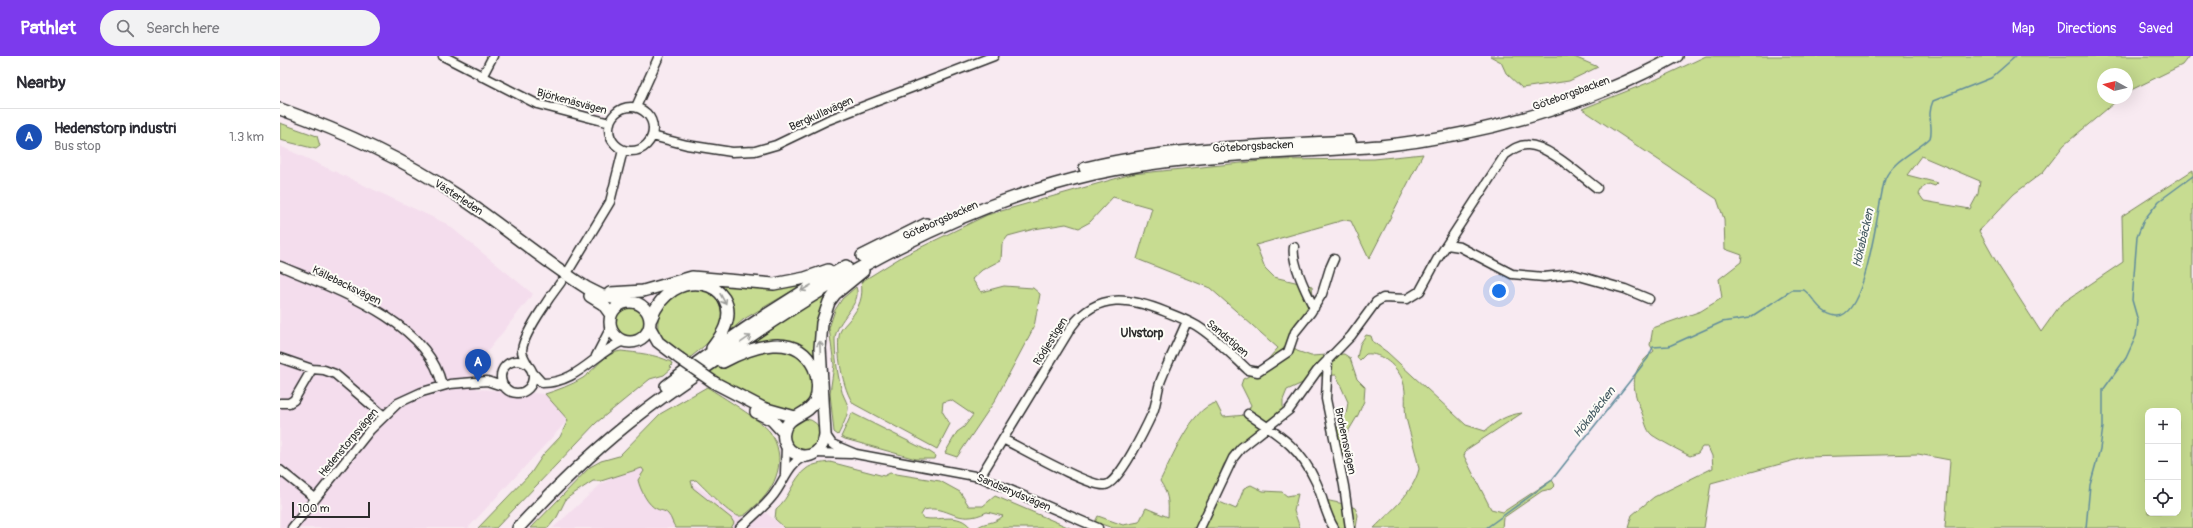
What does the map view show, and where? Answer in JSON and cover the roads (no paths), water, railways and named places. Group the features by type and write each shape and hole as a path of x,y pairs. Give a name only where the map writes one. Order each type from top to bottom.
{"highway":[{"name":"Göteborgsbacken","path":"852,262 944,216 1012,190 1066,173 1120,161 1188,151 1372,140 1445,129 1505,115 1568,96 1661,56"},
{"name":"Göteborgsbacken","path":"898,247 955,219 1010,198 1068,181 1114,170 1186,158 1388,145 1482,129 1538,113 1593,94 1677,56"},
{"name":"Västerleden","path":"280,109 361,141 428,177 481,211 565,274 595,292 627,302"},
{"name":"Västerleden","path":"280,112 360,145 426,180 479,214 574,285 604,304 611,315"},
{"path":"691,378 733,357 764,346 778,344 792,347 803,354 812,364 817,384 813,404 809,410 789,421 784,433 786,446 794,454 810,455 823,445 824,431 820,348 822,323 829,302 842,287 898,247"},
{"path":"518,528 564,480 607,441 640,414 791,309 865,263 898,247"},
{"path":"595,292 630,293 683,279 702,277 759,284 774,284 805,278 852,262"},
{"path":"510,528 549,488 605,436 705,356 798,293 852,262"},
{"path":"628,342 642,338 660,301 678,287 692,284 704,284 714,288 724,299 728,319 721,335 705,356"},
{"path":"639,303 664,285"},
{"path":"675,356 628,342 613,333 610,327 611,315 619,305 627,302 639,303 647,310 654,338 675,356 744,405 772,420 784,433"},
{"path":"715,383 768,410 816,418 824,431"}],"street":[{"name":"Björkenäsvägen","path":"443,56 537,104 610,123"},
{"path":"482,77 493,56"},
{"path":"636,107 659,56"},
{"name":"Bergkullavägen","path":"652,136 732,152 755,152 776,145 828,120 974,60 994,56"},
{"path":"636,107 648,115 652,121 652,136 648,143 641,149 632,151 623,150 611,139 610,123 615,113 625,108 636,107"},
{"path":"1200,528 1233,458 1241,448 1289,410 1317,371 1351,336 1376,302 1383,298 1407,298 1420,291 1500,160 1518,147 1527,145 1544,149 1597,188"},
{"path":"569,270 610,202 623,150"},
{"path":"1447,245 1460,247 1512,274 1544,277 1572,274 1649,299"},
{"path":"1294,247 1293,253 1298,269 1314,308"},
{"name":"Sandstigen","path":"1187,320 1209,335 1248,370 1258,372 1288,352 1295,332 1314,308 1322,294 1334,260"},
{"name":"Källebacksvägen","path":"280,266 367,305 387,318 410,335 429,354 436,364 442,385"},
{"path":"515,362 521,352 528,333 561,282"},
{"name":"Rödjestigen","path":"980,477 1072,326 1084,312 1104,302 1125,300 1152,307 1187,320"},
{"path":"1003,438 1089,481 1106,485 1113,482 1123,468 1154,411 1161,381 1187,320"},
{"path":"594,361 610,327"},
{"path":"528,365 515,362 507,365 503,372 502,380 505,387 517,393 528,390 542,383 565,379 581,371 611,347 628,342"},
{"path":"521,352 533,373 542,383"},
{"path":"280,358 312,369 324,370 335,374 384,416"},
{"name":"Brohemsvägen","path":"1328,359 1326,400 1344,486 1350,528"},
{"path":"280,403 289,403 294,400 312,369"},
{"path":"487,381 503,372"},
{"path":"528,390 532,382 533,373"},
{"name":"Hedenstorpsvägen","path":"292,528 315,498 384,416 398,403 442,385 487,381 505,387"},
{"path":"1248,414 1294,447 1301,455 1316,482 1334,528"},
{"name":"Sandserydsvägen","path":"824,431 832,444 856,454"},
{"path":"785,475 786,446"},
{"name":"Sandserydsvägen","path":"810,455 856,454 980,477 1098,528"},
{"path":"740,528 773,497 785,475 798,459 810,455"},
{"path":"280,470 315,498"}],"waterway":[{"name":"Hökabäcken","path":"1486,528 1551,481 1648,358 1653,347 1669,346 1722,322 1749,318 1792,290 1804,290 1825,312 1836,316 1847,312 1856,299 1870,257 1885,179 1893,167 1930,138 1930,112 1933,101 1991,78 2016,56"},
{"path":"2086,528 2090,485 2100,449 2103,427 2103,390 2126,358 2136,336 2138,321 2132,300 2137,237 2144,220 2159,201 2193,176"}],"place":[{"name":"Hedenstorp industri","path":"478,382"}],"district":[{"name":"Ulvstorp","path":"1142,333"}]}
